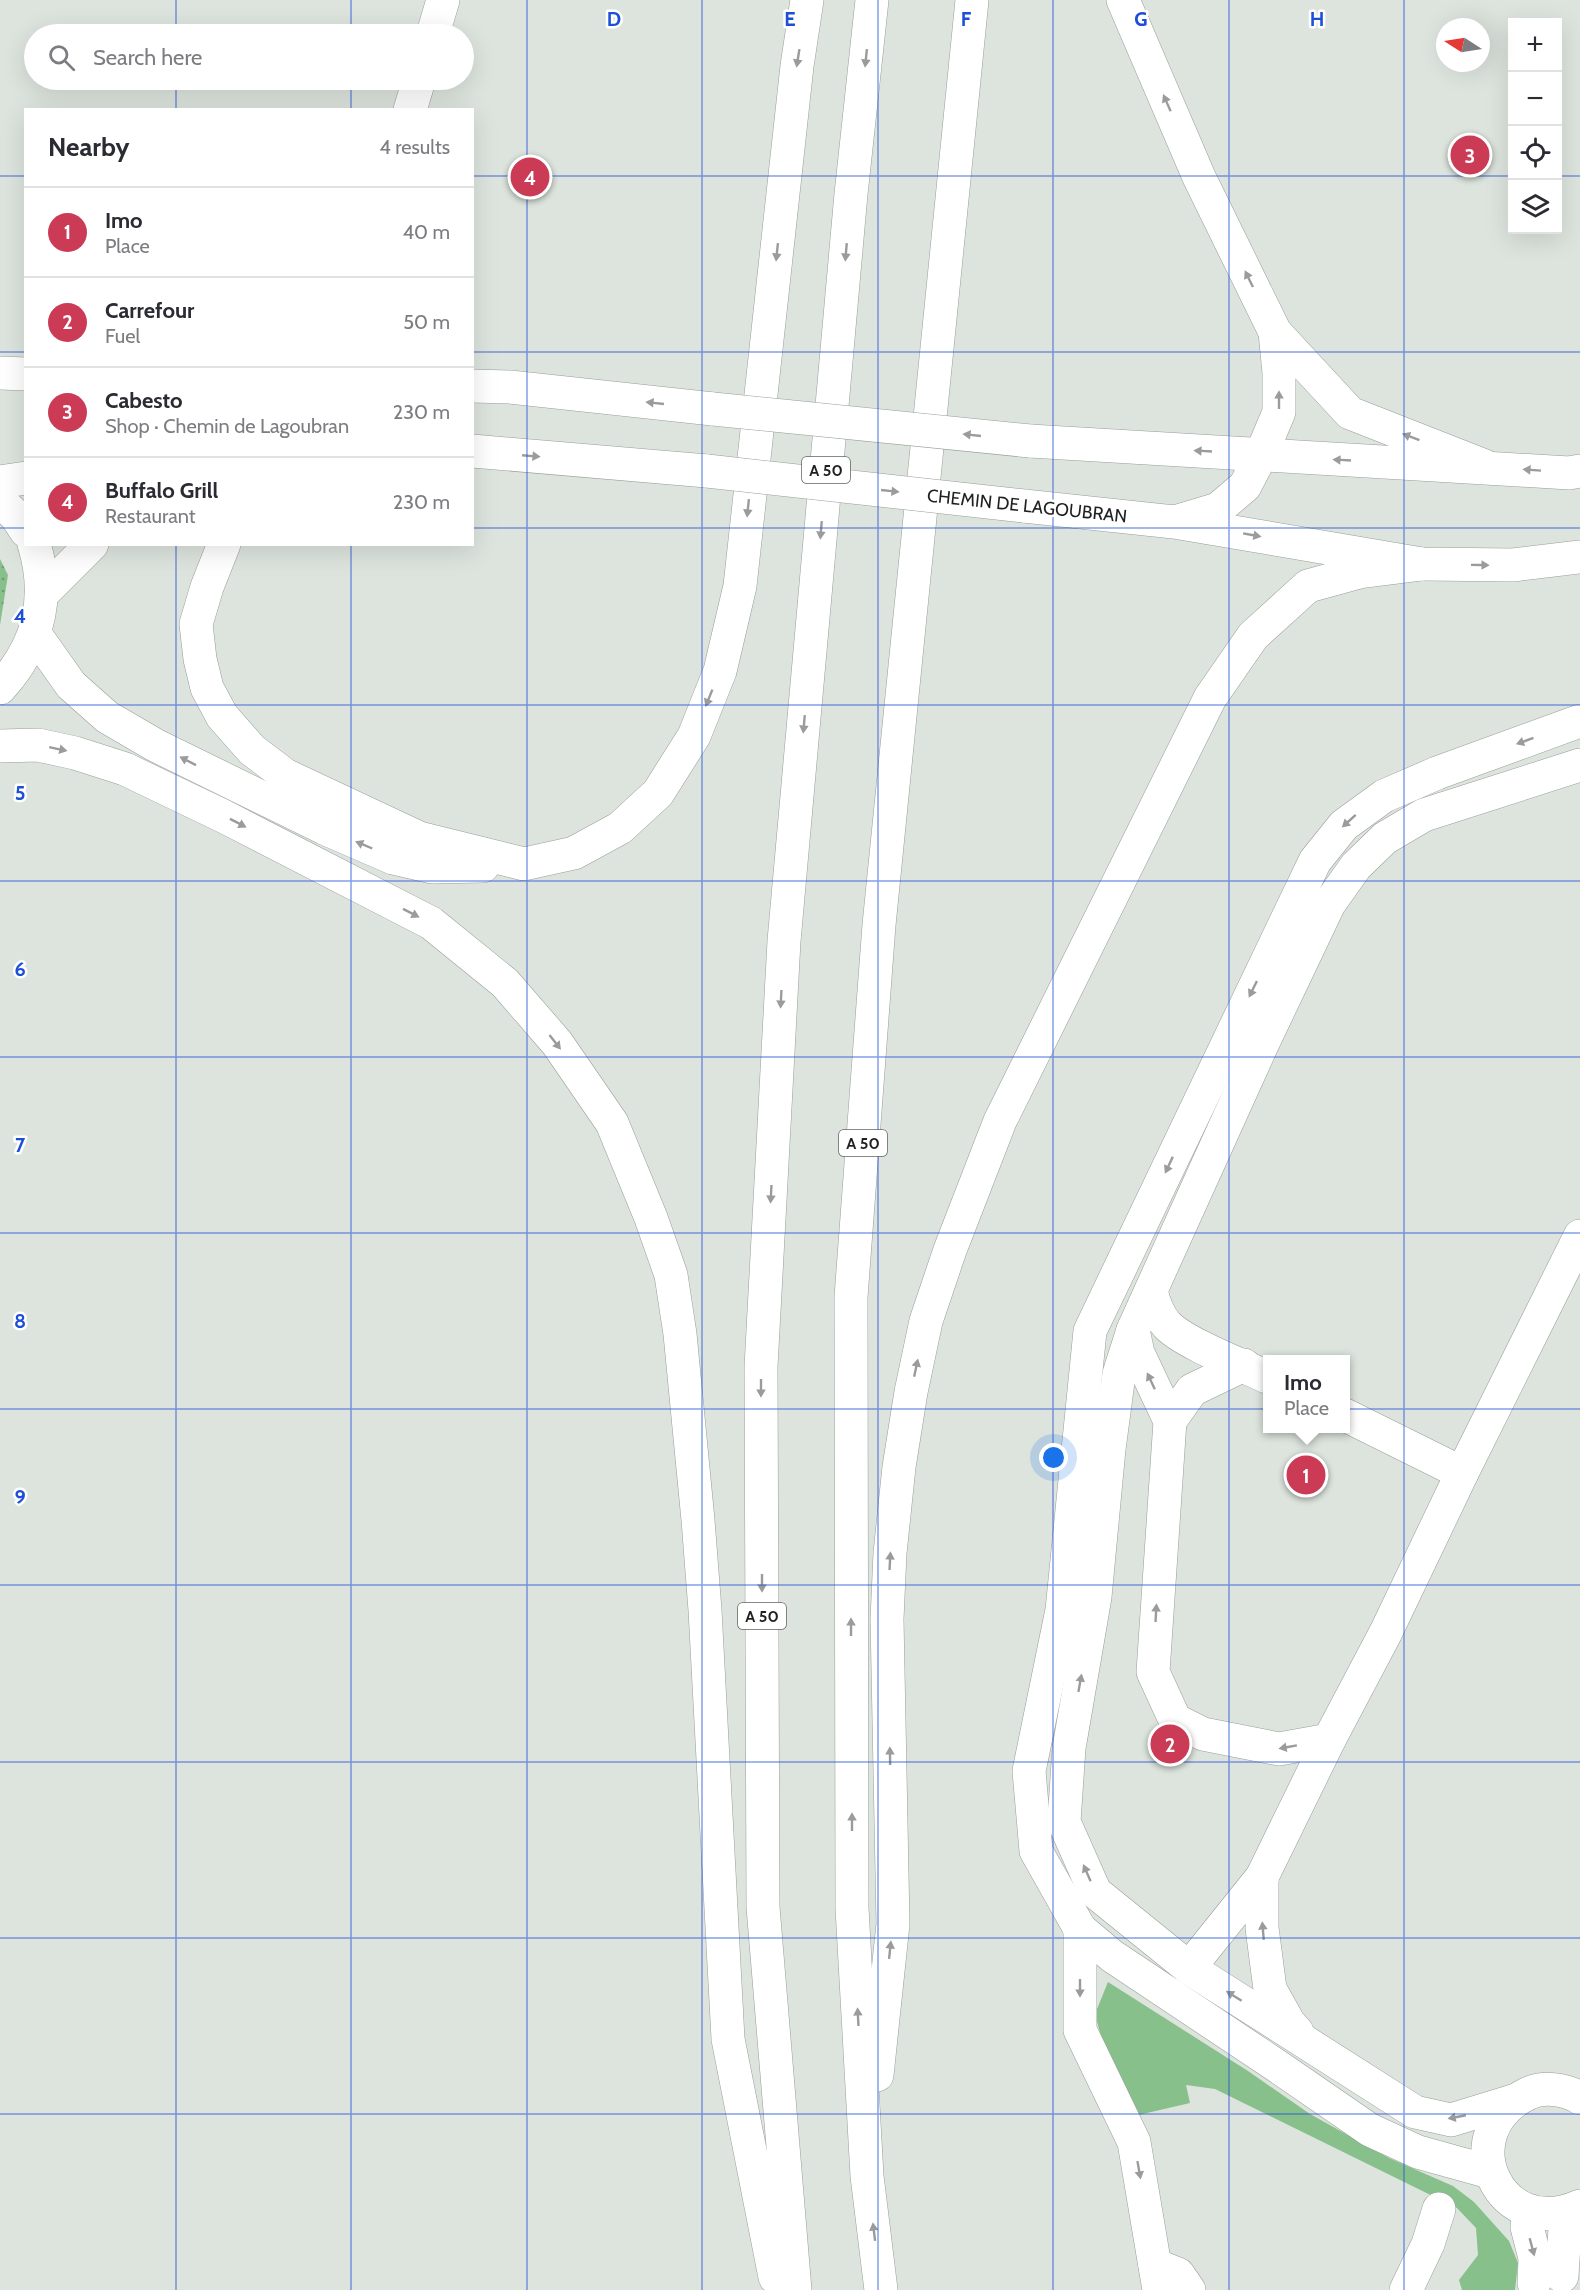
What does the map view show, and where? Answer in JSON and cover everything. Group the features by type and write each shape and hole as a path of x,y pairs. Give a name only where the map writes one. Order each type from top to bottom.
{"main road":[{"path":"436,24 443,0"},
{"path":"35,634 70,685 107,717 155,745 324,828 393,858 432,867 524,864 574,853 620,828 658,793 694,735 720,671 740,586 797,66 807,0"},
{"name":"A 50","path":"795,2290 763,1906 761,1367 784,940 851,194 872,0"},
{"name":"A 50","path":"881,2290 867,2176 852,1908 851,1298 879,925 972,0"},
{"path":"1123,0 1199,177 1275,332 1350,413 1485,466"},
{"path":"411,108 416,90"},
{"path":"1174,522 1218,509 1245,486 1279,412 1279,373 1275,332"},
{"path":"0,373 24,375"},
{"path":"474,386 510,387 1030,441 1580,471"},
{"name":"CHEMIN DE LAGOUBRAN","path":"474,451 707,471 1174,522 1422,564 1513,565 1580,557"},
{"path":"0,482 24,478"},
{"path":"0,501 16,516 24,528"},
{"path":"0,688 14,672 35,634 42,594 41,566 35,546"},
{"path":"42,594 90,546"},
{"path":"224,546 207,587 196,624 200,659 207,688 222,716 252,750 285,775 419,838 524,864"},
{"path":"867,2176 893,1924 887,1619 890,1553 899,1467 911,1392 926,1321 950,1250 1000,1121 1210,698 1253,636 1308,586 1359,572 1422,564"},
{"path":"1490,2172 1418,2152 1370,2130 1112,1956 1080,1929 1036,1851 1029,1771 1062,1610 1090,1331 1315,861 1344,825 1384,796 1437,772 1580,721"},
{"path":"0,746 38,745 75,753 126,769 431,923 505,983 557,1043 612,1123 651,1218 671,1275 680,1334 703,1588 728,2039 778,2290"},
{"path":"1580,765 1424,815 1385,838 1356,866 1329,904 1256,1057 1133,1330 1119,1374 1095,1597 1068,1748 1064,1822 1095,1892 1189,1968 1414,2112 1451,2120 1513,2101 1532,2092 1552,2089 1572,2093 1580,2098"},
{"path":"1189,1968 1262,1877 1329,1740 1386,1632 1580,1236"},
{"path":"1151,1291 1155,1307 1167,1325 1189,1340 1256,1371"},
{"path":"1133,1330 1138,1353 1170,1421 1153,1672 1175,1720 1203,1734 1279,1749 1329,1740"},
{"path":"1170,1421 1192,1390 1256,1371"},
{"path":"1350,1417 1462,1473"},
{"path":"1262,1877 1262,1928 1270,1989 1289,2023 1305,2041"},
{"path":"1080,1929 1080,2030 1134,2142 1157,2277 1178,2274 1189,2290"},
{"path":"1513,2101 1499,2115 1490,2133 1487,2152 1490,2172 1498,2189 1512,2203 1529,2212 1547,2215 1573,2210"},
{"path":"1406,2290 1428,2244 1438,2209"},
{"path":"1529,2212 1527,2227 1535,2258 1548,2279 1573,2210"}],"green space":[{"path":"0,559 8,575 0,625"},
{"path":"1108,1982 1248,2071 1310,2114 1389,2158 1453,2186 1474,2202 1509,2241 1518,2263 1515,2290 1462,2290 1459,2280 1478,2255 1476,2228 1457,2208 1215,2089 1186,2085 1190,2103 1134,2116 1106,2055 1095,2014"}],"place":[{"name":"Cabesto","path":"1470,155"},
{"name":"Buffalo Grill","path":"530,177"},
{"name":"Imo","path":"1306,1475"},
{"name":"Carrefour","path":"1170,1744"}]}
